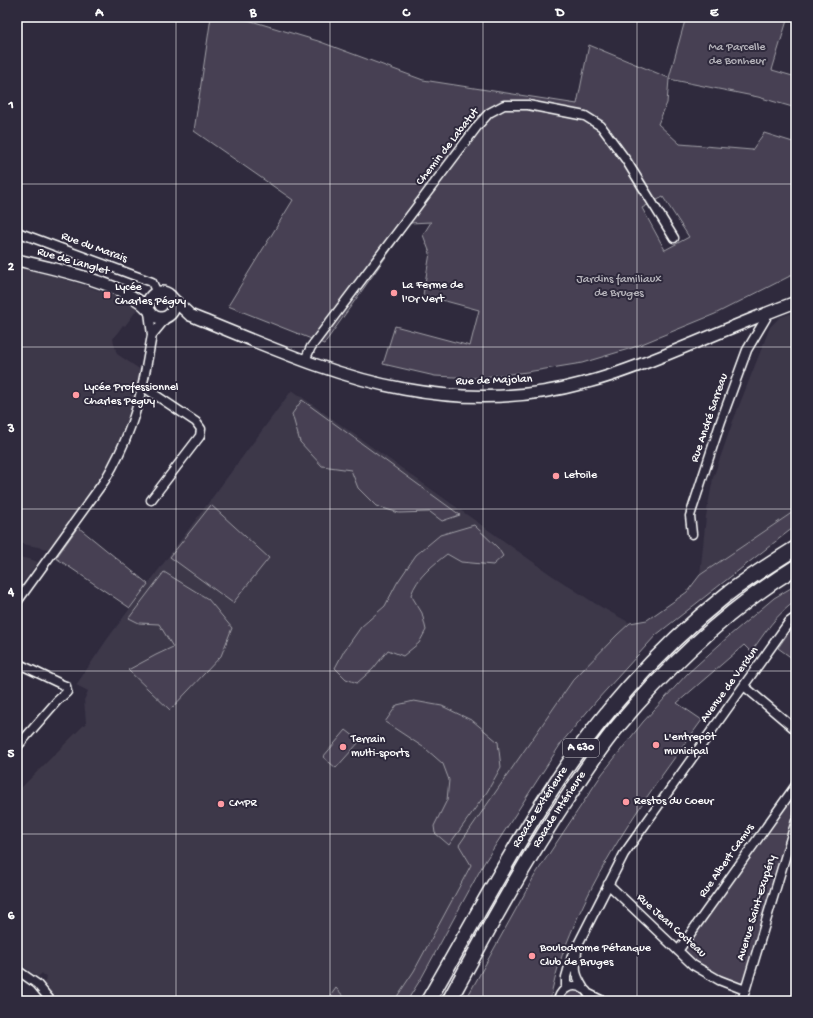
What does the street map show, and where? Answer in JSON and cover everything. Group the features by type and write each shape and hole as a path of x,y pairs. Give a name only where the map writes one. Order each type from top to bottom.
{"highway":[{"name":"Rocade Extérieure","path":"428,1001 524,833 571,760 602,720 650,666 701,617 753,575 796,548"},
{"name":"Rocade Intérieure","path":"449,1001 501,907 558,812 618,726 670,670 721,622 755,595 796,567"}],"street":[{"name":"Chemin de Labatut","path":"305,360 311,347 479,124 489,113 504,105 528,105 585,116 601,126 626,160 674,238"},
{"name":"Rue du Marais","path":"17,232 152,282 157,293"},
{"name":"Rue de Langlet","path":"17,260 72,274 121,291 140,301 149,310"},
{"name":"Rue de Langlet","path":"121,291 157,293"},
{"path":"17,602 105,480 117,460 130,426 142,386 152,335 148,301 153,294 165,293 172,298 174,306 172,313 152,335"},
{"name":"Rue de Majolan","path":"172,298 190,315 328,369 362,379 410,390 467,397 528,394 560,389 605,377 688,346 796,302"},
{"path":"149,310 155,317 162,319 167,317"},
{"name":"Rue André Sarreau","path":"692,534 690,516 708,461 741,365 754,337 766,318 764,314"},
{"name":"Rue de Majolan","path":"167,317 190,315"},
{"path":"142,386 196,422 201,429 200,436 152,500"},
{"name":"Avenue de Verdun","path":"566,988 568,966 572,956 579,945 624,854 638,832 789,622 796,617"},
{"path":"17,662 66,686 67,692 57,701 17,747"},
{"path":"744,686 796,730"},
{"name":"Rue Albert Camus","path":"678,951 796,785"},
{"name":"Avenue Saint-Exupéry","path":"742,1001 796,822"},
{"name":"Rue Jean Cocteau","path":"608,884 693,965 719,980 745,990"},
{"name":"Avenue de Verdun","path":"579,945 575,968 577,978 588,995"},
{"path":"17,970 37,984 51,1001"},
{"path":"558,1001 561,992 566,988 575,986 588,995 603,1001"}],"shaded area":[{"name":"Lycée Professionnel Charles Peguy","path":"17,266 80,284 133,302 139,307 113,339 117,354 141,370 128,420 107,467 85,504 48,549 17,543"},
{"path":"796,312 796,510 700,575 706,516 713,478 733,421 770,327 780,317"},
{"path":"292,390 550,574 596,604 630,623 573,680 460,845 471,865 414,971 394,1001 57,1001 43,983 47,979 42,973 38,977 17,962 17,792 86,723 84,700 88,691 76,685 108,638"},
{"path":"17,557 38,562 17,590"}],"green space":[{"path":"211,17 238,17 318,41 423,80 577,104 589,45 669,78 686,17 788,17 772,70 796,77 796,108 758,97 669,79 667,103 658,124 680,144 752,150 764,133 796,143 796,273 715,314 632,348 582,363 527,372 474,378 435,376 383,364 395,326 470,346 479,310 423,295 430,253 423,235 431,222 410,223 324,344 228,306 293,200 194,131","holes":["663,197 689,237 665,250 642,208"]},
{"path":"302,400 460,515 442,521 430,512 399,513 376,506 358,488 351,470 322,466 300,442 292,414"},
{"path":"211,505 269,558 233,603 170,557"},
{"path":"796,510 796,527 656,635 597,700 562,742 484,863 422,977 407,1001 394,1001 414,971 471,865 459,845 573,680 630,623 647,620 687,592 700,575"},
{"path":"474,525 498,548 503,556 493,565 461,562 447,554 421,577 411,595 422,613 426,630 419,643 403,656 388,650 373,669 357,683 346,679 335,668 344,651 361,627 385,606 397,583 416,555 440,535"},
{"path":"78,527 148,584 130,608 56,558"},
{"path":"164,572 208,599 232,628 221,656 170,710 128,670 173,647 159,624 139,623 129,618"},
{"path":"796,585 796,601 782,612 751,652 744,645 677,703 702,720 636,813 606,861 575,923 562,956 550,1001 465,1001 535,875 602,774 643,722 687,674 729,636 774,598"},
{"path":"796,628 796,661 778,648 791,629"},
{"path":"414,701 442,706 473,721 498,742 501,767 487,792 449,845 435,833 434,826 447,800 449,780 443,764 426,749 385,722 397,705"},
{"name":"Terrain multi-sports","path":"346,730 360,741 336,768 323,757"},
{"path":"796,792 796,804 744,981 740,984 718,975 704,967 690,958 684,952 684,949"},
{"path":"336,988 348,1001 337,1001 331,995"},
{"path":"572,990 582,992 587,1001 561,1001 564,994"}],"place":[{"name":"La Ferme de l'Or Vert","path":"394,293"},
{"name":"Lycée Charles Péguy","path":"107,295"},
{"name":"Lycée Professionnel Charles Peguy","path":"76,395"},
{"name":"Letoile","path":"556,476"},
{"name":"L'entrepôt municipal","path":"656,745"},
{"name":"Terrain multi-sports","path":"343,747"},
{"name":"Restos du Coeur","path":"626,802"},
{"name":"CMPR","path":"221,804"},
{"name":"Boulodrome Pétanque Club de Bruges","path":"532,956"}],"park label":[{"name":"Ma Parcelle de Bonheur","path":"737,55"},
{"name":"Jardins familiaux de Bruges","path":"619,287"}]}
